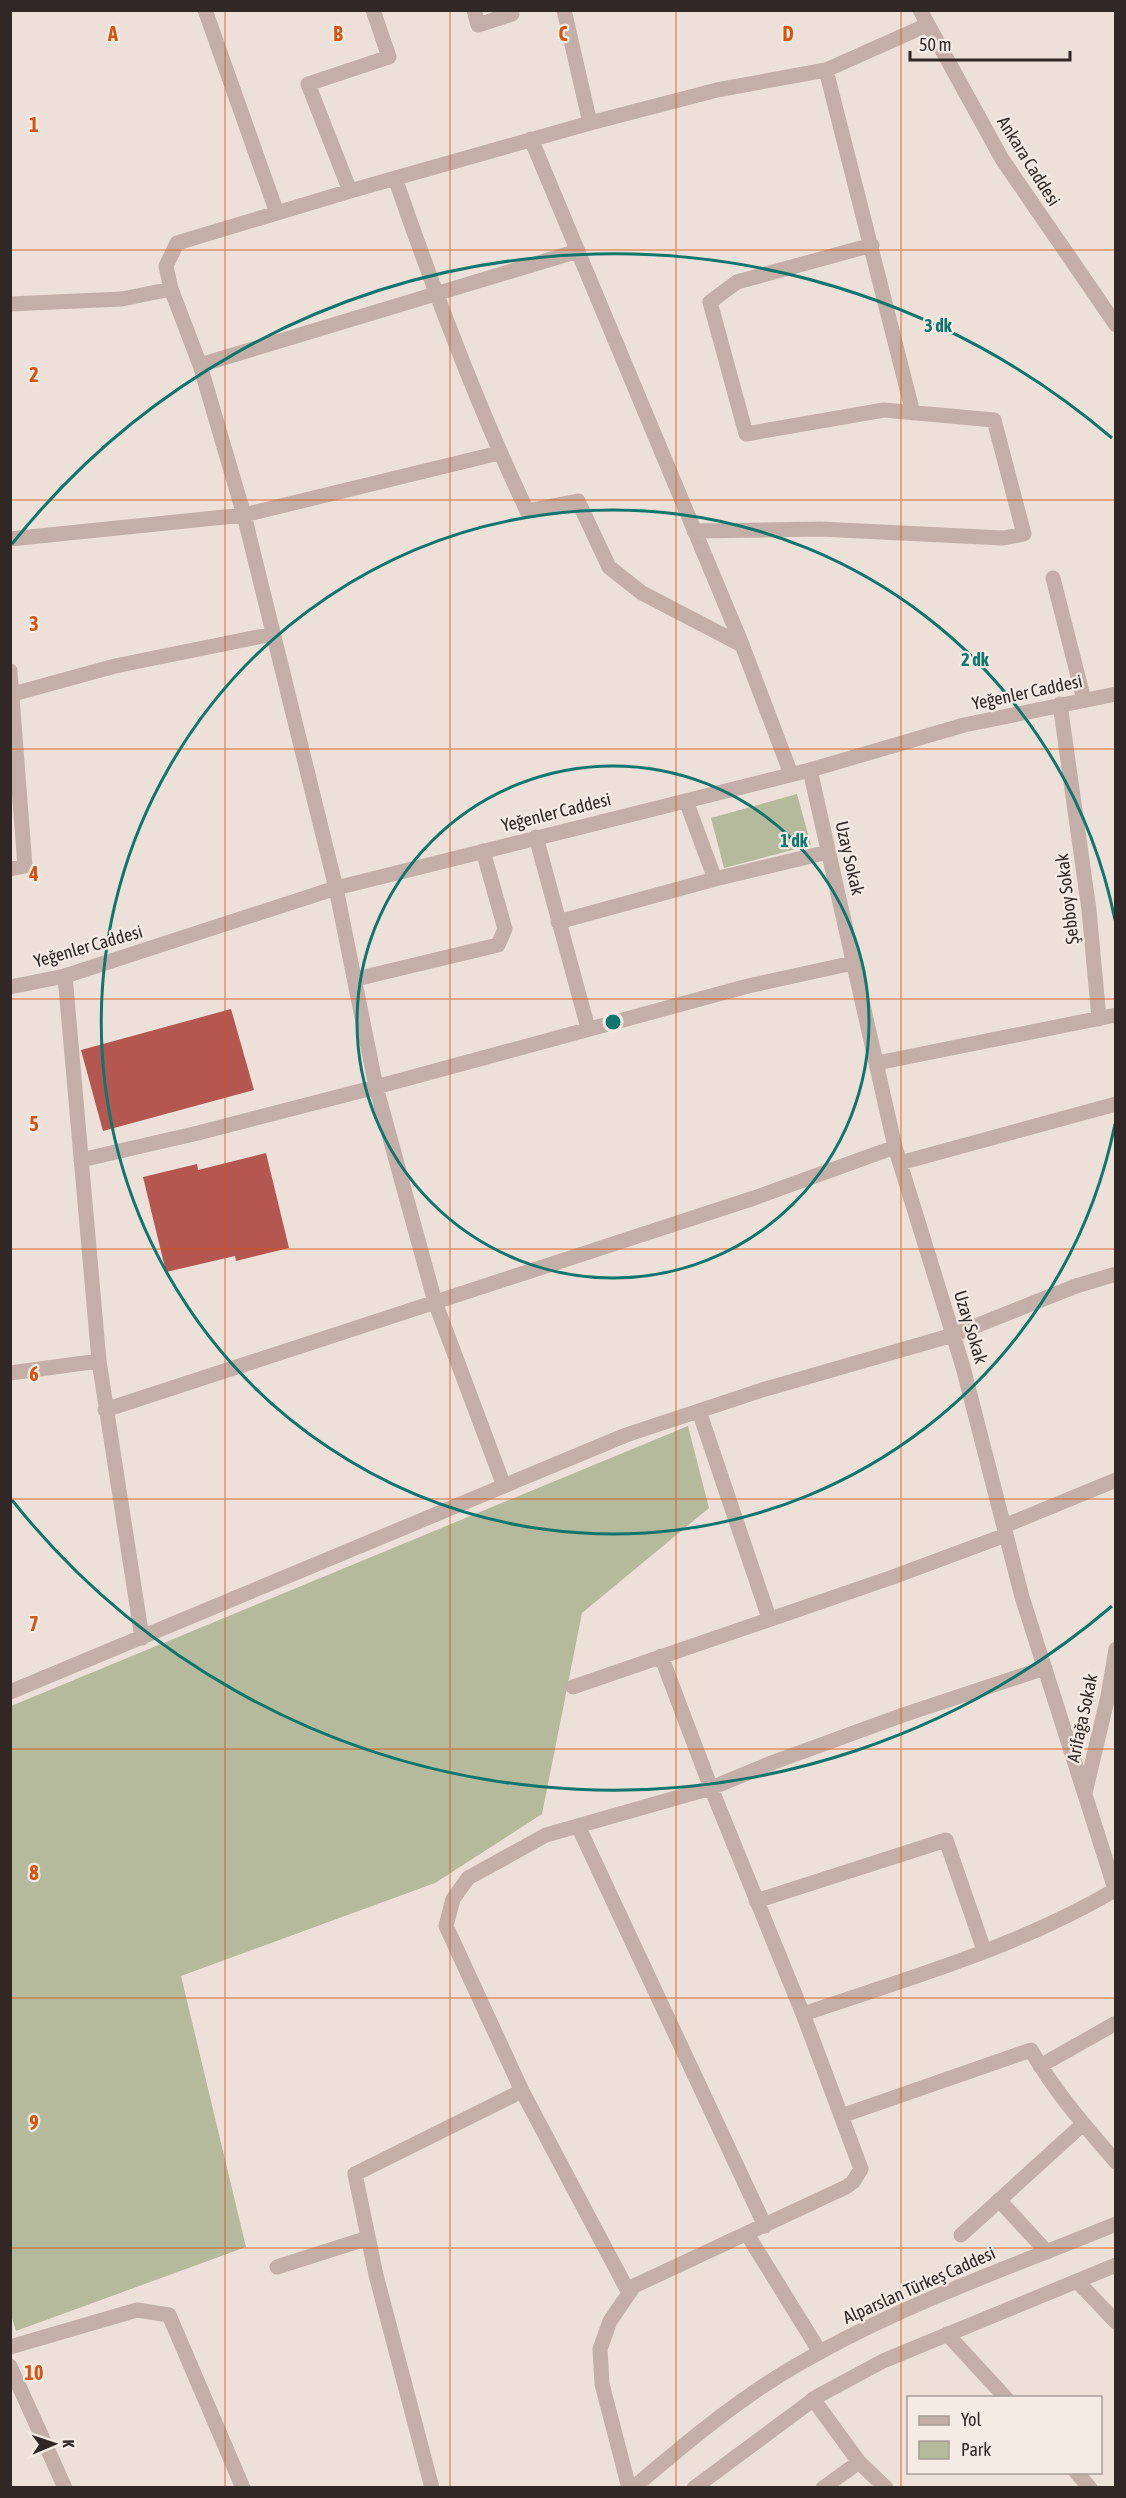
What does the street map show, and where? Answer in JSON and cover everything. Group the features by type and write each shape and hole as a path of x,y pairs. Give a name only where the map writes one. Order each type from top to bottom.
{"street":[{"path":"205,10 277,213"},
{"path":"350,191 308,84 389,57 373,10"},
{"path":"474,10 478,26 512,14"},
{"path":"564,10 590,123"},
{"path":"504,1486 435,1302 376,1087 336,888 244,515 200,365 171,289 166,266 177,243 350,191 531,139 717,90 826,70 924,18"},
{"name":"Ankara Caddesi","path":"924,18 1002,159 1116,325"},
{"path":"826,70 913,413"},
{"path":"531,139 742,645 791,774"},
{"path":"395,178 435,293 499,453 527,511 578,501 609,567 642,593 742,645"},
{"path":"694,531 820,529 1003,538 1024,534 994,420 884,410 746,434 710,302 737,282 872,245"},
{"path":"200,365 578,251"},
{"path":"10,304 122,298 171,289"},
{"path":"10,539 244,515 499,453"},
{"path":"1053,578 1084,700"},
{"path":"13,694 115,666 273,634"},
{"path":"10,670 25,866 10,869"},
{"name":"Yeğenler Caddesi","path":"10,987 65,976 336,888 810,770 964,725 1116,694"},
{"name":"Şebboy Sokak","path":"1060,705 1089,910 1099,1019"},
{"name":"Uzay Sokak","path":"810,770 895,1147 953,1335 1022,1597 1085,1794 1110,1858 1115,1891"},
{"path":"687,801 715,879"},
{"path":"536,837 588,1028"},
{"path":"356,979 498,945 505,929 483,851"},
{"path":"558,922 715,879 828,852"},
{"path":"81,1160 198,1133 376,1087 748,986 853,963"},
{"path":"65,976 99,1361 142,1638"},
{"path":"877,1063 1116,1015"},
{"path":"900,1163 1116,1104"},
{"path":"105,1410 754,1198 895,1147"},
{"path":"10,1692 626,1435 953,1335 1077,1286 1116,1274"},
{"path":"10,1372 99,1361"},
{"path":"699,1411 769,1618"},
{"path":"573,1687 890,1578 1005,1531 1116,1480"},
{"name":"Arifağa Sokak","path":"1085,1794 1112,1696 1116,1649"},
{"path":"631,2487 602,2384 600,2349 610,2321 634,2286 854,2182 861,2169 803,2014 711,1788 661,1656"},
{"path":"629,2293 522,2091 446,1926 453,1899 468,1878 546,1835 711,1788 774,1762 903,1715 1045,1668"},
{"path":"578,1826 765,2226"},
{"path":"756,1900 946,1840 984,1950"},
{"path":"803,2014 1035,1932 1078,1912 1115,1891"},
{"path":"1040,2066 1116,2023"},
{"path":"841,2116 1031,2050 1040,2066 1083,2124 1116,2162"},
{"path":"432,2487 376,2275 355,2174 522,2091"},
{"path":"961,2235 1083,2124"},
{"path":"999,2200 1047,2252"},
{"name":"Alparslan Türkeş Caddesi","path":"631,2487 727,2412 820,2352 899,2311 1116,2224"},
{"path":"747,2234 820,2352"},
{"path":"277,2267 368,2238"},
{"path":"694,2487 813,2399 883,2361 1116,2265"},
{"path":"1077,2281 1116,2322"},
{"path":"10,2347 137,2310 169,2315 243,2487"},
{"path":"947,2334 1005,2396"},
{"path":"10,2366 65,2487"},
{"path":"813,2399 859,2462 886,2487"},
{"path":"823,2487 859,2462"},
{"path":"1078,2474 1090,2487"}],"green space":[{"path":"797,794 811,845 724,868 711,818"},
{"path":"688,1426 709,1508 582,1613 542,1814 435,1883 181,1976 246,2247 16,2331 11,2315 11,1706"}],"building":[{"path":"231,1009 254,1090 103,1131 81,1050"},
{"path":"266,1153 289,1248 236,1261 235,1256 166,1272 143,1177 197,1164 198,1170"}]}
